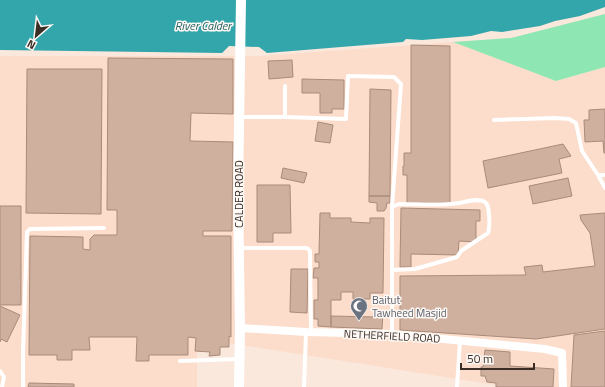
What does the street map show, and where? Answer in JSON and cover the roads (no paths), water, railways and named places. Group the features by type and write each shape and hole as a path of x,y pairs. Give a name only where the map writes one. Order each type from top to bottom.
{"street":[{"name":"CALDER ROAD","path":"239,387 240,0"},
{"name":"NETHERFIELD ROAD","path":"240,328 308,332 392,334 544,349 562,353 563,387"}],"lane":[{"path":"239,117 346,119 348,76 394,77 398,79 401,84 401,90 392,207 392,334"},
{"path":"285,86 285,117"},
{"path":"494,120 569,119 576,124 582,151 605,188"},
{"path":"598,176 605,175"},
{"path":"392,207 399,204 449,205 480,200 485,202 488,206 490,229 488,233 461,251 457,257 415,269 392,270"},
{"path":"23,387 27,232 30,229 104,228"},
{"path":"239,248 307,248 310,251 308,332 304,387"},
{"path":"457,387 460,341"},
{"path":"180,361 240,359"},
{"path":"0,371 4,378 2,387"}],"water":[{"name":"River Calder","path":"0,0 605,0 605,7 580,16 555,21 540,26 502,32 491,31 471,36 422,40 406,39 403,42 267,53 259,47 229,46 222,53 0,50"}],"place":[{"name":"Baitut Tawheed Masjid","path":"359,321"}]}
